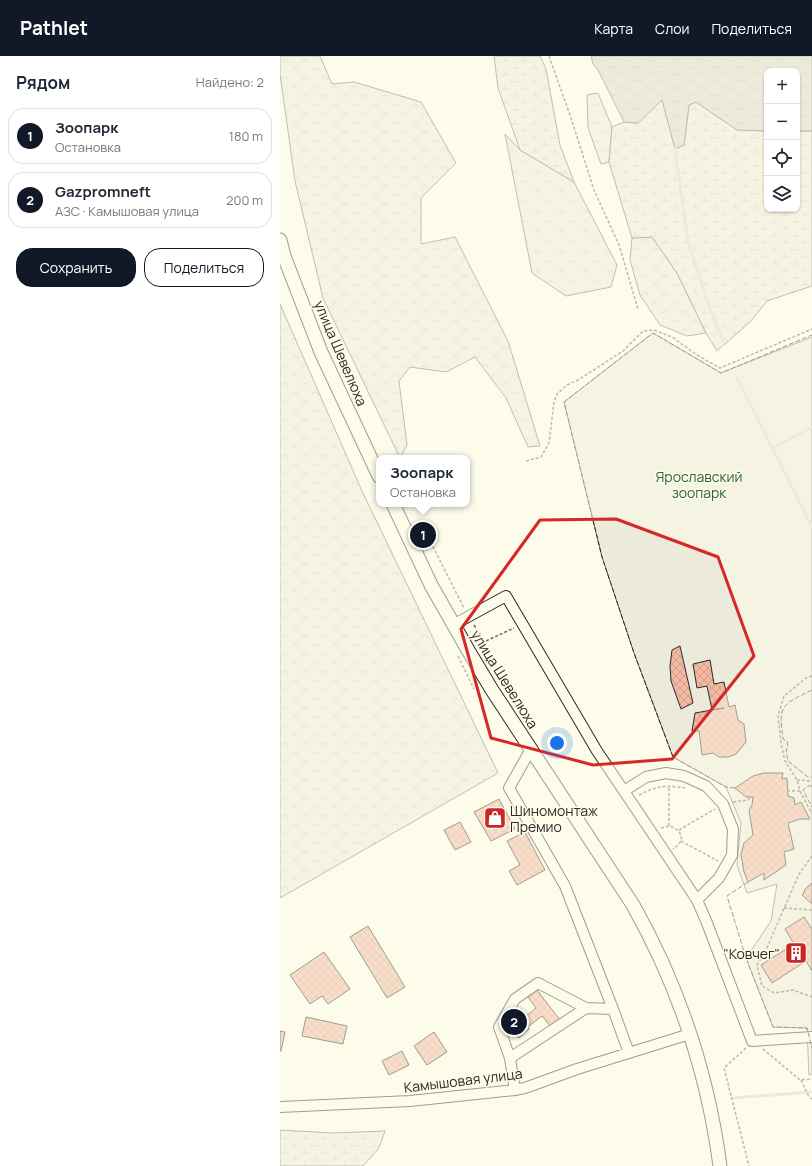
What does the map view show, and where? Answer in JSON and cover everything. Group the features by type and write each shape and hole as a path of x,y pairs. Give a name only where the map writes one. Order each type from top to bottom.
{"main road":[{"name":"улица Шевелюха","path":"280,240 284,256 321,352 376,470"},
{"name":"улица Шевелюха","path":"394,507 453,625 492,690 633,905 663,962 690,1034 709,1102 720,1166"}],"street":[{"path":"453,625 506,596 597,751 696,900 707,923 752,1041 812,1036"},
{"path":"531,749 509,788 565,886 629,1053"},
{"path":"624,791 646,776 666,773 684,776 706,786 733,829 732,855 722,863 719,878 696,900"},
{"path":"515,1090 510,1058 499,1027 515,999 538,982 586,1008 613,1009"},
{"path":"510,1058 586,1008"},
{"name":"Камышовая улица","path":"280,1107 410,1101 515,1090 690,1034"}],"path":[{"path":"549,56 594,190 619,245 638,309"},
{"path":"526,461 542,457 549,443 554,402 557,394 567,385 578,380 623,351 644,332 654,330 672,337 697,355 720,368 812,329"},
{"path":"426,533 468,617 485,642"},
{"path":"812,676 806,678 784,696 778,716 785,761 797,780 800,791 812,814"},
{"path":"797,780 812,781"},
{"path":"638,796 653,788 669,786 686,788"},
{"path":"669,786 669,826"},
{"path":"787,791 800,791"},
{"path":"711,805 719,806 748,800 750,797"},
{"path":"679,830 719,806"},
{"path":"659,829 669,826 679,830 682,836 681,841 673,850"},
{"path":"681,841 722,863"},
{"path":"812,856 799,874 766,950 757,965 762,986 774,993 793,990 812,997"},
{"path":"715,866 722,863"},
{"path":"784,908 812,910"},
{"path":"749,1166 724,1068 752,1041 800,1080 809,1097 812,1099"},
{"path":"800,1080 812,1079"}],"highlighted area":[{"path":"616,519 718,557 754,656 672,759 593,765 491,738 461,629 540,520"}],"green space":[{"path":"280,56 320,56 332,84 354,82 421,102 456,163 421,198 421,244 455,237 508,341 540,446 528,447 506,398 475,357 446,372 410,367 399,381 407,445 402,455 399,455 323,298 295,181 280,74"},
{"path":"494,56 540,56 546,69 560,145 574,182 520,150 498,88"},
{"path":"598,93 612,127 609,162 601,164 588,128 587,95"},
{"path":"662,99 675,149 684,145 689,105 696,102 737,130 764,131 764,212 800,212 800,131 812,131 812,286 767,301 750,322 717,351 706,333 677,273 652,237 632,238 609,162 612,127 624,122 638,123"},
{"path":"505,134 520,150 574,182 617,265 611,287 566,296 532,273"},
{"path":"652,237 677,273 706,333 687,336 660,325 640,295 630,260 632,238"},
{"path":"280,304 362,491 498,773 280,898"},
{"name":"Ярославский зоопарк","path":"653,333 721,373 812,337 812,1074 809,1075 807,1028 773,1027 746,958 771,921 777,884 747,893 737,865 741,823 726,787 673,757 634,653 602,557 564,402"},
{"path":"280,1130 332,1133 385,1131 379,1148 363,1166 280,1166"}],"water":[{"path":"591,56 812,56 812,131 800,131 800,68 764,68 764,131 737,130 696,102 689,105 684,145 675,149 662,100 638,123 624,122 598,70 593,64"}],"building":[{"path":"680,646 693,703 681,709 671,681 670,666 672,650"},
{"path":"710,660 714,684 724,682 729,707 735,705 738,720 744,724 746,742 736,754 728,757 719,757 713,753 702,755 699,731 692,731 695,713 724,708 712,710 707,686 697,688 693,664"},
{"path":"764,773 783,773 782,779 787,778 788,796 794,798 795,805 801,802 810,819 800,819 788,823 794,849 784,852 786,865 764,880 764,873 748,882 744,872 741,855 744,843 753,835 749,810 752,805 753,797 746,797 735,788 753,776"},
{"path":"499,799 515,829 491,841 474,812"},
{"path":"460,822 471,842 455,850 444,830"},
{"path":"525,832 545,870 517,885 509,871 520,865 507,841"},
{"path":"812,883 811,903 802,895 805,891 804,890"},
{"name":"\"Ковчег\"","path":"804,917 812,929 812,971 806,961 772,983 761,965 794,944 785,929"},
{"path":"368,926 405,987 387,998 350,937"},
{"path":"324,952 350,989 328,1004 322,996 310,1004 290,975"},
{"path":"537,990 560,1020 551,1027 542,1016 526,1028 520,1021 536,1008 528,997"},
{"path":"518,1016 529,1029 519,1038 508,1025"},
{"path":"306,1017 347,1026 343,1044 302,1036"},
{"path":"280,1031 285,1032 281,1051 280,1051"},
{"path":"434,1032 447,1052 427,1065 414,1046"},
{"path":"402,1051 409,1065 389,1075 382,1061"}],"waterway":[{"path":"675,149 688,242 722,339"},
{"path":"737,378 812,527"},
{"path":"772,448 812,427"},
{"path":"732,1098 812,1092"}],"fence":[{"path":"735,788 726,787 673,757 634,653 602,557 564,402 653,333 721,373 812,335"},
{"path":"812,690 788,703 784,707 781,719 783,739 787,741 788,747 786,750 788,761 808,777 812,777"},
{"path":"812,786 808,786 803,790 812,807"},
{"path":"748,882 727,896 746,958 773,1027 807,1028 812,1048"}],"place":[{"name":"Зоопарк","path":"423,535"},
{"name":"Шиномонтаж Премио","path":"495,818"},
{"name":"\"Ковчег\"","path":"796,953"},
{"name":"Gazpromneft","path":"514,1022"}]}
